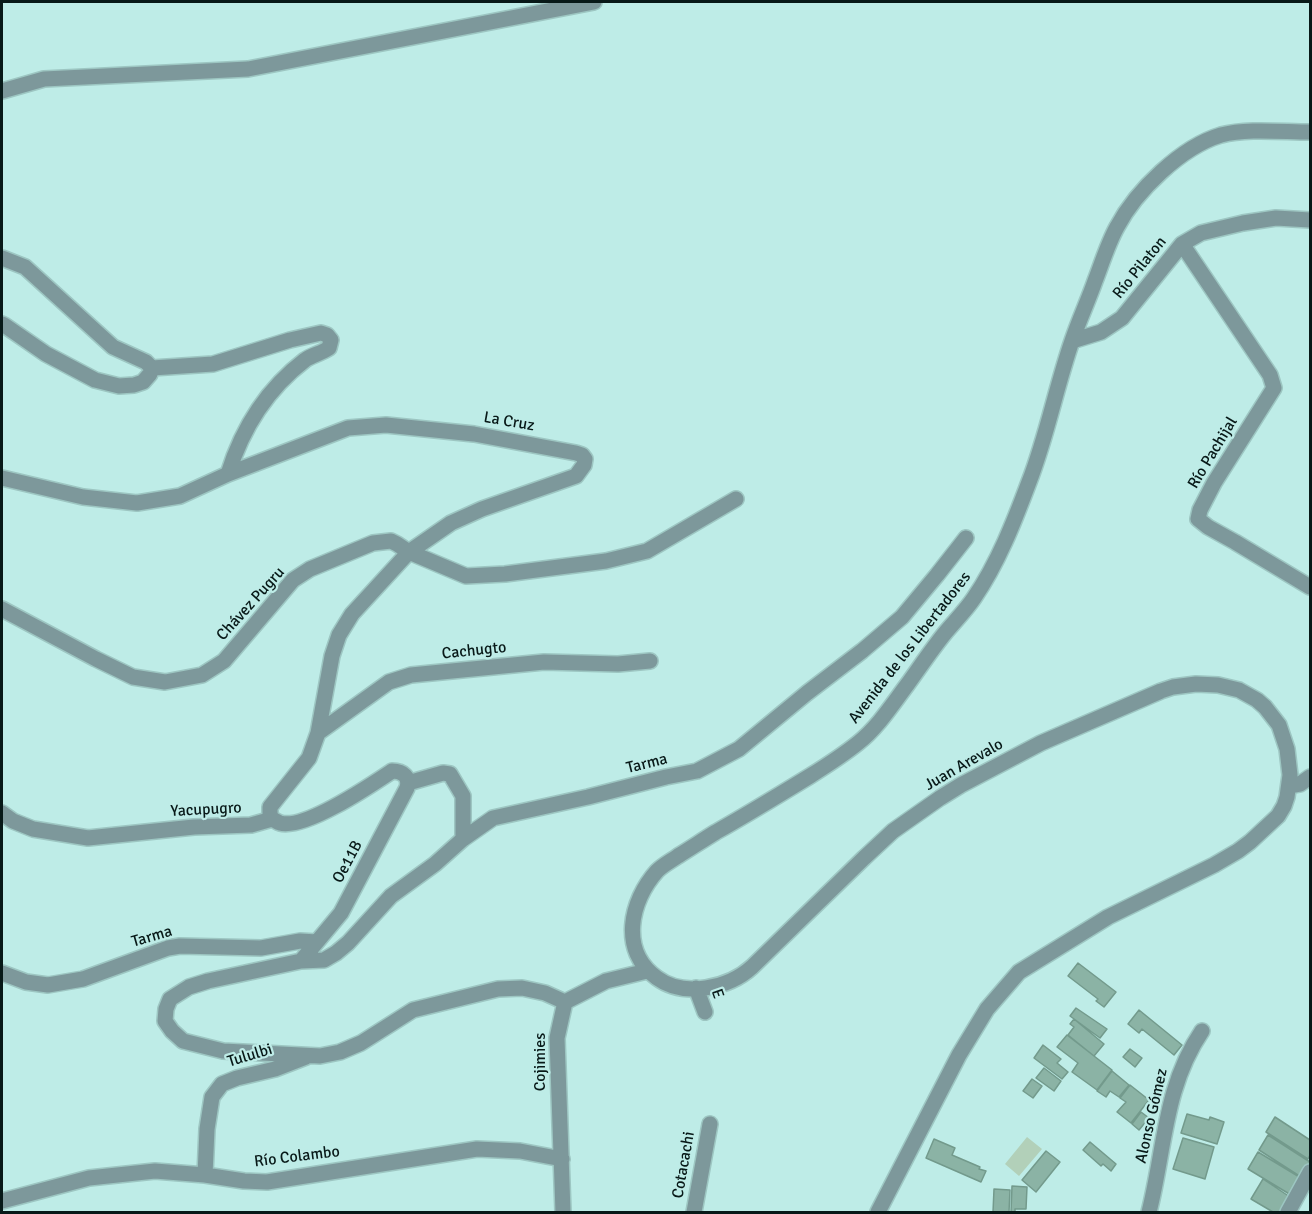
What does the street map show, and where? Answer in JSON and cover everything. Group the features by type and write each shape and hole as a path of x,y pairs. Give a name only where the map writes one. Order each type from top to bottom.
{"street":[{"path":"2,91 44,79 248,69 594,2"},
{"name":"Avenida de los Libertadores","path":"647,971 636,950 632,934 633,918 641,895 660,868 694,845 796,785 860,742 890,709 944,634 973,600 994,564 1030,480 1072,341 1116,227 1133,203 1164,170 1186,153 1216,136 1232,132 1311,132"},
{"name":"Río Pilaton","path":"1072,341 1101,332 1122,318 1182,244 1201,233 1275,218 1311,220"},
{"name":"Río Pachijal","path":"1182,244 1270,375 1274,388 1214,483 1200,510 1198,519 1311,587"},
{"path":"2,258 25,267 113,347 146,362 152,369"},
{"path":"2,324 46,354 95,380 119,386 134,385 143,382 152,369"},
{"path":"2,478 83,497 136,503 180,496 228,474 235,452 249,425 272,390 306,359 329,348 331,340 327,335 321,333 290,340 213,364 152,369"},
{"name":"La Cruz","path":"228,474 348,428 386,425 474,434 576,453 585,459 584,465 576,476 482,509 451,523 409,552"},
{"name":"Chávez Pugru","path":"2,609 133,677 165,682 202,675 224,662 293,580 310,568 373,543 391,541 409,552 466,576 505,574 606,561 647,551 736,499"},
{"name":"Tarma","path":"310,1055 223,1051 183,1041 165,1021 166,1009 170,999 189,987 301,961 324,960 336,953 392,896 435,864 463,838 493,818 697,771 739,749 902,617 966,538"},
{"path":"272,819 270,807 309,758 318,733 332,656 339,635 352,614 409,552"},
{"name":"Cachugto","path":"318,733 389,682 411,675 544,662 618,664 650,661"},
{"name":"Juan Arevalo","path":"647,971 672,986 696,988 722,985 747,972 893,831 940,798 1041,743 1161,691 1185,685 1206,684 1239,690 1257,700 1273,716 1284,736 1289,763 1289,786"},
{"name":"Yacupugro","path":"2,813 13,821 33,829 88,838 194,827 251,825 272,819 278,823 287,824 315,817 392,771 405,778 443,773 450,774 463,796 463,838"},
{"path":"878,1212 959,1055 987,1009 1019,972 1108,917 1238,851 1278,816 1284,806 1289,786 1300,784 1311,777"},
{"name":"Oe11B","path":"301,961 341,913 404,796 405,778"},
{"name":"Tarma","path":"2,973 26,982 48,985 83,979 168,948 180,946 261,948 300,941 317,942"},
{"path":"310,1055 320,1056 340,1052 361,1043 413,1010 498,989 522,988 545,993 565,1002 606,981 647,971"},
{"name":"E","path":"696,988 705,1012"},
{"name":"Cojimies","path":"563,1212 557,1038 565,1002"},
{"name":"Alonso Gómez","path":"1149,1212 1170,1103 1190,1049 1202,1031"},
{"name":"Tululbi","path":"205,1175 207,1129 212,1096 222,1084 275,1069 310,1055"},
{"name":"Cotacachi","path":"694,1212 710,1124"},
{"name":"Río Colambo","path":"2,1201 89,1178 155,1172 267,1182 477,1149 520,1151 562,1159"},
{"path":"1288,1212 1311,1172"}],"green space":[{"path":"1027,1137 1042,1149 1019,1176 1005,1164"}],"building":[{"path":"1078,963 1116,992 1104,1007 1096,1001 1098,999 1068,976"},
{"path":"1076,1008 1107,1029 1100,1038 1070,1016"},
{"path":"1139,1010 1182,1045 1174,1055 1142,1029 1139,1033 1128,1024"},
{"path":"1074,1019 1104,1044 1094,1056 1068,1035 1074,1027 1070,1024"},
{"path":"1067,1035 1112,1070 1097,1090 1072,1072 1078,1063 1057,1047"},
{"path":"1043,1045 1061,1059 1057,1063 1068,1072 1062,1079 1034,1058"},
{"path":"1130,1049 1142,1058 1135,1067 1123,1057"},
{"path":"1044,1068 1061,1081 1054,1091 1036,1078"},
{"path":"1112,1071 1129,1085 1119,1097 1110,1091 1106,1097 1097,1091"},
{"path":"1032,1079 1042,1086 1033,1098 1023,1091"},
{"path":"1130,1085 1149,1100 1131,1123 1117,1112 1126,1102 1120,1098"},
{"path":"1141,1112 1149,1118 1139,1130 1132,1124"},
{"path":"1187,1114 1209,1120 1210,1117 1224,1122 1217,1144 1181,1133"},
{"path":"1275,1117 1310,1140 1308,1159 1266,1132"},
{"path":"1268,1135 1310,1162 1301,1177 1259,1150"},
{"path":"1183,1138 1214,1147 1205,1179 1173,1169"},
{"path":"934,1139 955,1148 952,1155 986,1171 981,1182 926,1158"},
{"path":"1090,1142 1116,1164 1111,1171 1103,1164 1101,1166 1083,1150"},
{"path":"1046,1151 1060,1162 1036,1192 1022,1180"},
{"path":"1258,1152 1301,1178 1291,1195 1248,1169"},
{"path":"1263,1179 1290,1197 1280,1212 1273,1212 1251,1199"},
{"path":"1012,1186 1027,1187 1026,1209 1015,1209 1015,1212 1011,1212"},
{"path":"994,1189 1010,1190 1009,1212 993,1212"}]}
